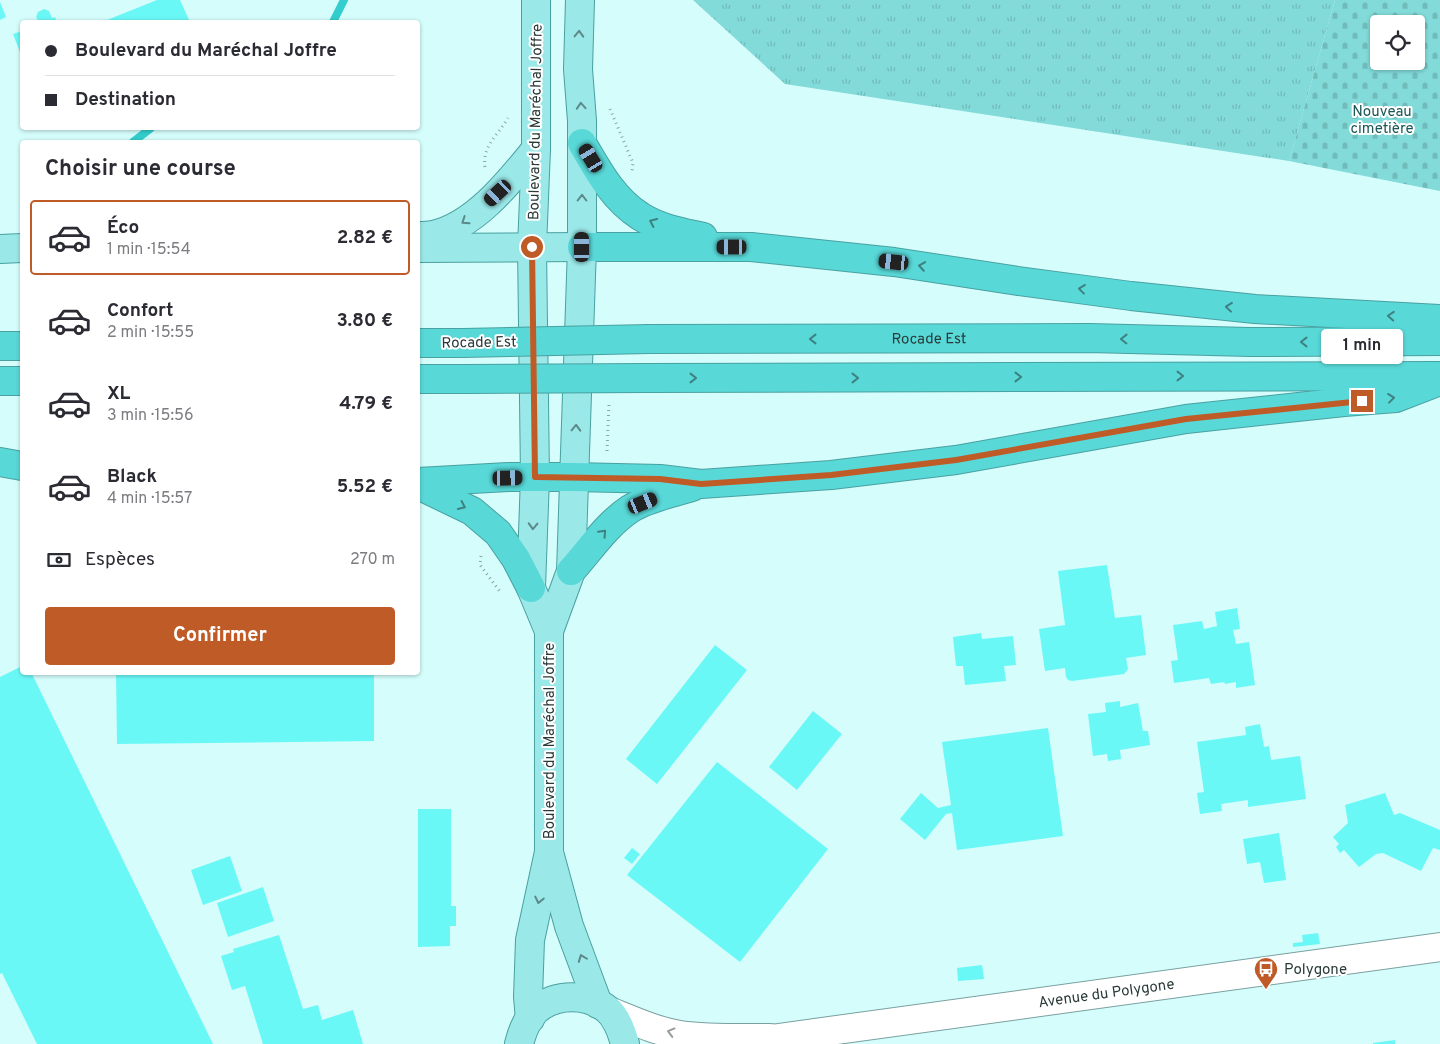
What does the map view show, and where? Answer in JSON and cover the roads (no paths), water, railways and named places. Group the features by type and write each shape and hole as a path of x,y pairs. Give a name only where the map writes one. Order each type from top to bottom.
{"highway":[{"path":"582,143 600,173 619,199 640,216 679,232 751,247 894,262 1131,296 1255,309 1440,319"},
{"path":"582,247 751,247"},
{"name":"Rocade Est","path":"420,343 649,339 1090,338 1250,342 1440,341"},
{"path":"0,346 20,346"},
{"path":"420,379 1440,376"},
{"path":"0,381 20,380"},
{"path":"420,483 574,477 660,479 701,484 831,475 956,460 1186,419 1396,398 1440,381"},
{"path":"0,462 20,466"},
{"path":"420,484 472,511 498,532 516,559 531,588"},
{"path":"571,570 600,536 616,520 632,508 701,484"}],"main road":[{"name":"Boulevard du Maréchal Joffre","path":"536,0 536,148 532,247 535,477 531,588 549,631"},
{"name":"Boulevard du Maréchal Joffre","path":"520,1034 528,997 530,940 549,852 549,631 571,570 582,247 582,122 578,69 580,0"},
{"path":"420,236 433,235 460,225 475,214 512,178 536,148"},
{"path":"420,248 582,247"},
{"path":"0,249 20,248"},
{"name":"Boulevard du Maréchal Joffre","path":"549,852 569,926 604,1008 621,1029 625,1044"},
{"path":"520,1034 536,1010 550,1001 566,997 582,998 604,1008"}],"street":[{"name":"Avenue du Polygone","path":"604,1008 645,1026 678,1034 761,1041 1440,947"}],"waterway":[{"path":"334,20 344,0"},
{"path":"136,140 148,130"}],"place":[{"name":"Polygone","path":"1266,990"}],"park label":[{"name":"Nouveau cimetière","path":"1382,120"}]}
